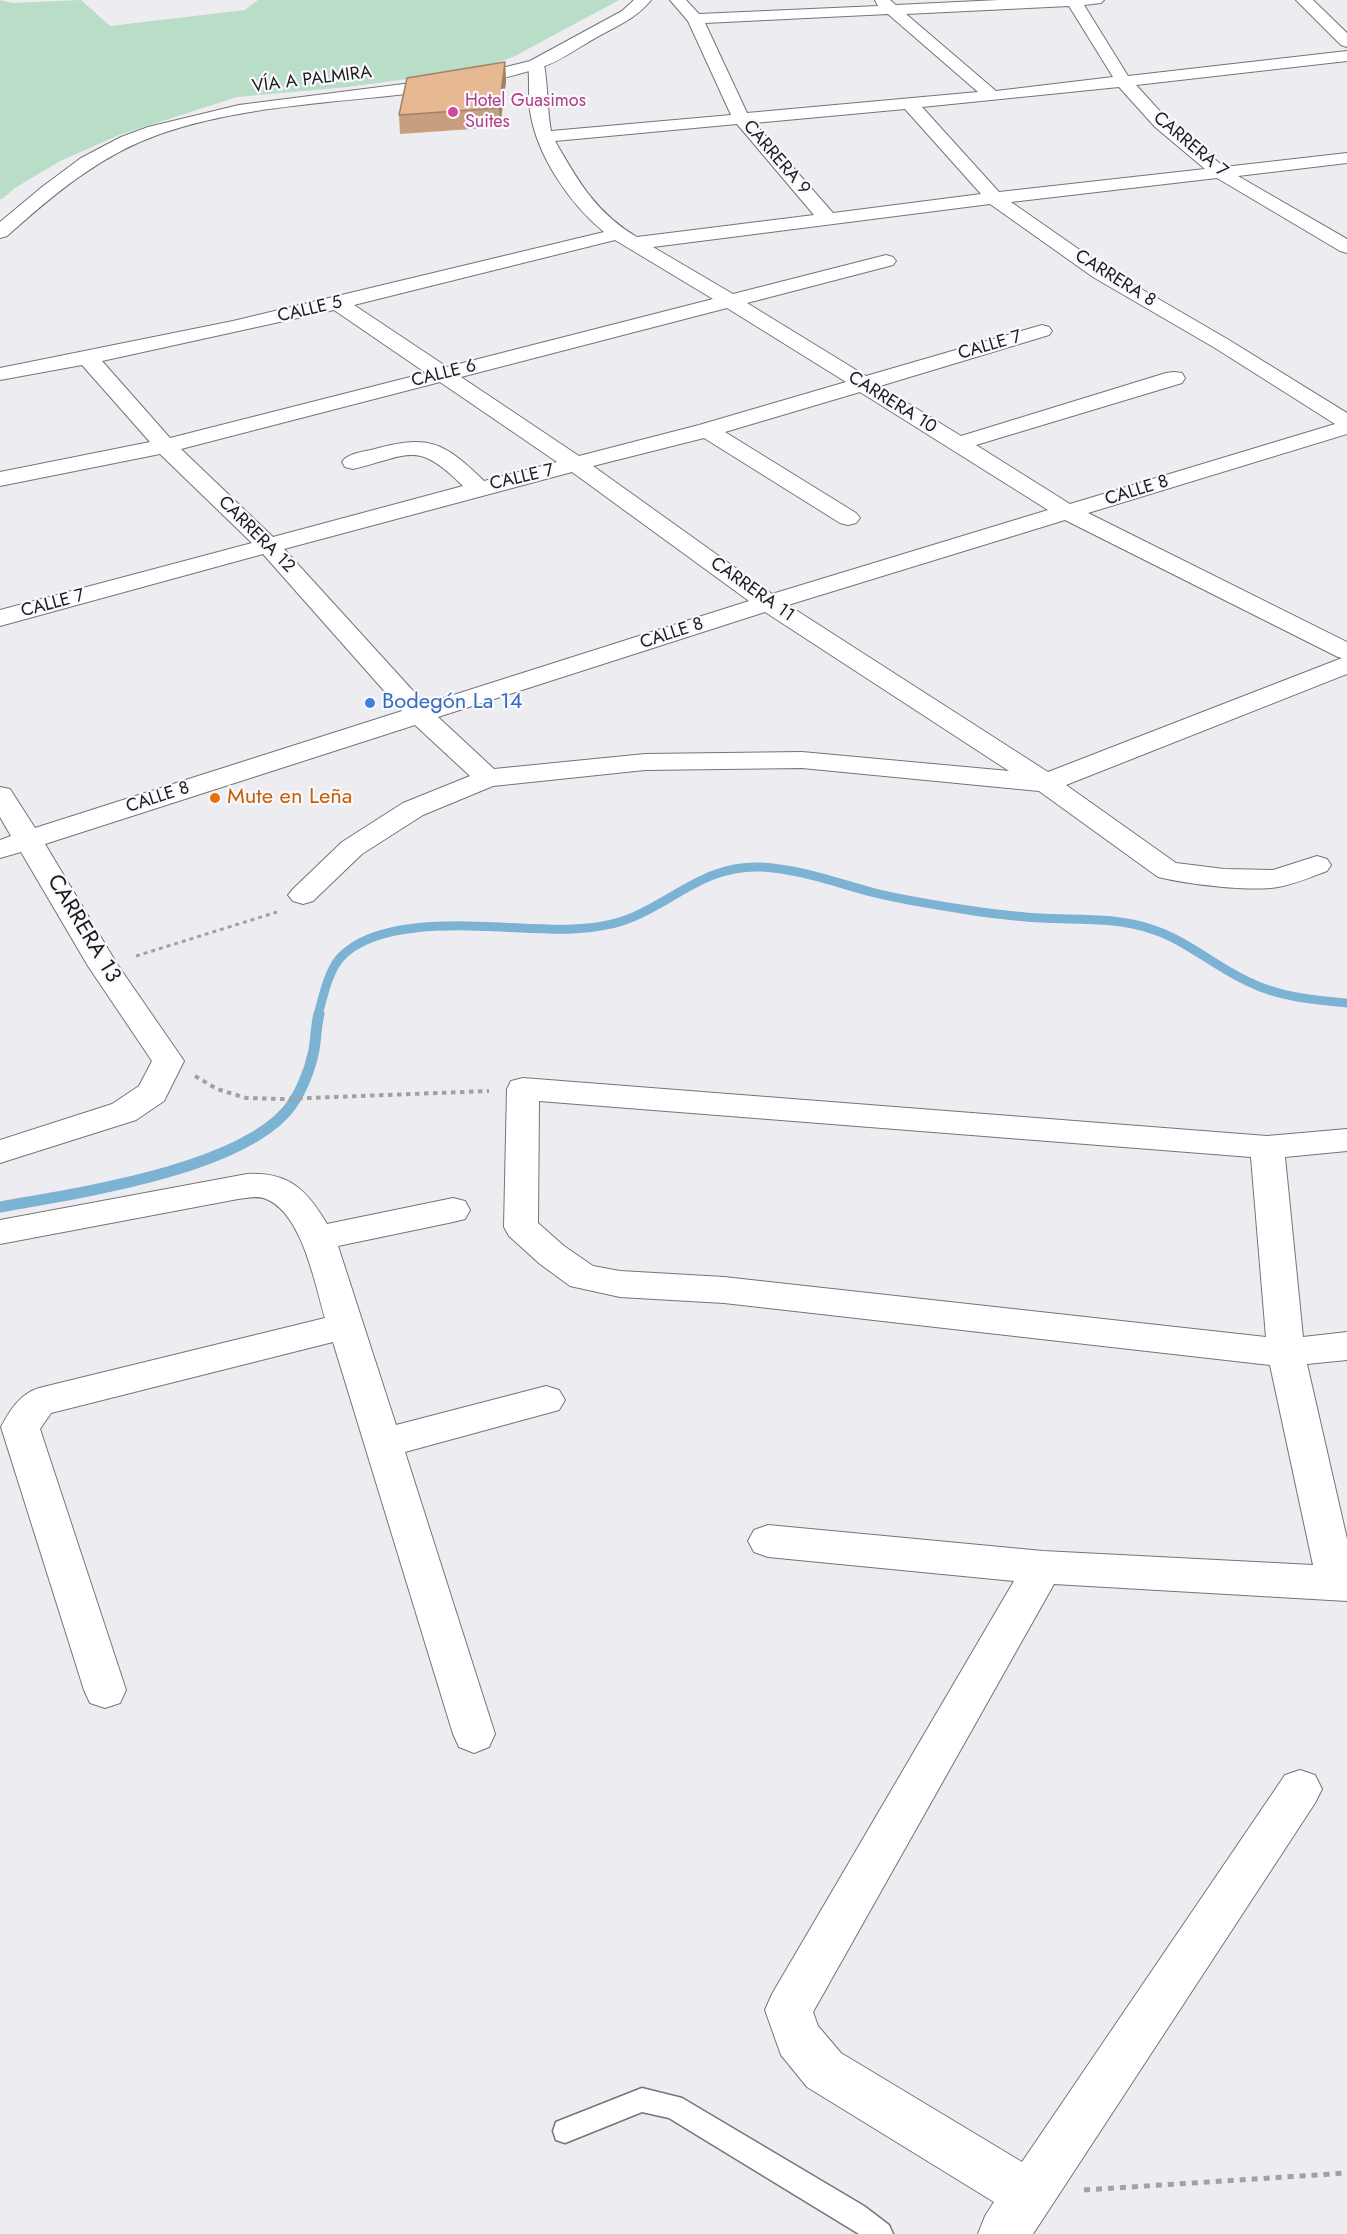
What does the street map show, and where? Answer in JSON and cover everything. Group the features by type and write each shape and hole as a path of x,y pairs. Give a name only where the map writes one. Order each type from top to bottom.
{"street":[{"name":"VÍA A PALMIRA","path":"0,232 43,195 102,154 125,142 190,119 242,108 475,80 536,64 627,14 643,0"},
{"name":"CARRERA 9","path":"678,0 695,19 741,118 828,219"},
{"path":"695,19 886,4 1096,0"},
{"path":"1304,0 1347,42"},
{"name":"CARRERA 7","path":"1073,1 1123,81 1161,123 1221,173 1347,247"},
{"path":"886,4 992,96"},
{"path":"544,136 992,96 1347,56"},
{"name":"CARRERA 10","path":"536,64 539,82 538,108 544,136 567,178 590,211 626,238 1067,512 1347,652"},
{"name":"CARRERA 8","path":"909,103 994,198 1100,273 1222,344 1347,422"},
{"name":"CALLE 5","path":"0,374 88,358 339,304 626,238 828,219 1347,159"},
{"name":"CALLE 6","path":"0,479 165,446 886,261"},
{"name":"CARRERA 11","path":"339,304 445,373 578,465 768,603 1046,783 1168,871 1224,878 1276,879 1317,865"},
{"name":"CALLE 7","path":"0,618 707,430 1042,331"},
{"name":"CARRERA 12","path":"88,358 165,446 269,546 420,715 488,778"},
{"path":"957,444 1174,378"},
{"name":"CALLE 8","path":"0,849 768,603 1347,427"},
{"path":"707,430 848,518"},
{"path":"352,462 406,448 432,450 443,456 479,489"},
{"path":"303,895 352,848 413,809 488,778 645,762 802,760 1046,783 1347,665"},
{"name":"CARRERA 13","path":"0,795 30,840 103,966 168,1060"},
{"path":"0,1152 124,1112 152,1093 168,1060"},
{"path":"1347,1140 1267,1147 523,1089 521,1227 552,1255 583,1276 620,1284 724,1290 1286,1353 1347,1346"},
{"path":"768,1541 1043,1568 1088,1568 1342,1584 1286,1353 1267,1147"},
{"path":"0,1232 251,1186 273,1188 290,1198 303,1213 318,1238 474,1734"},
{"path":"318,1238 453,1210"},
{"path":"105,1690 20,1427 39,1402 345,1326"},
{"path":"381,1444 546,1400"},
{"path":"1027,2194 824,2070 798,2039 789,2010 1043,1568"},
{"path":"1003,2234 1027,2194 1299,1789"}],"lane":[{"path":"565,2131 642,2100 673,2107 855,2215 880,2234"}],"path":[{"path":"103,966 273,914 303,895"},
{"path":"168,1060 217,1089 246,1098 294,1099 523,1089"},
{"path":"1027,2194 1347,2173"}],"green space":[{"path":"0,0 12,3 81,0 110,26 245,10 258,0 619,0 515,56 480,69 348,87 237,97 119,135 60,161 0,199"}],"building":[{"path":"505,62 499,108 399,115 407,78"}],"waterway":[{"path":"318,1015 329,977 340,958 360,943 387,933 450,926 547,929 604,926 633,917 709,877 725,871 761,867 804,873 887,896 962,909 1024,917 1096,920 1138,925 1177,940 1260,987 1297,997 1347,1003"},
{"path":"0,1207 70,1195 152,1176 230,1150 262,1132 286,1112 300,1091 314,1050 319,1014"}],"place":[{"name":"Hotel Guasimos Suites","path":"453,112"},
{"name":"Bodegón La 14","path":"370,703"},
{"name":"Mute en Leña","path":"215,798"}]}
